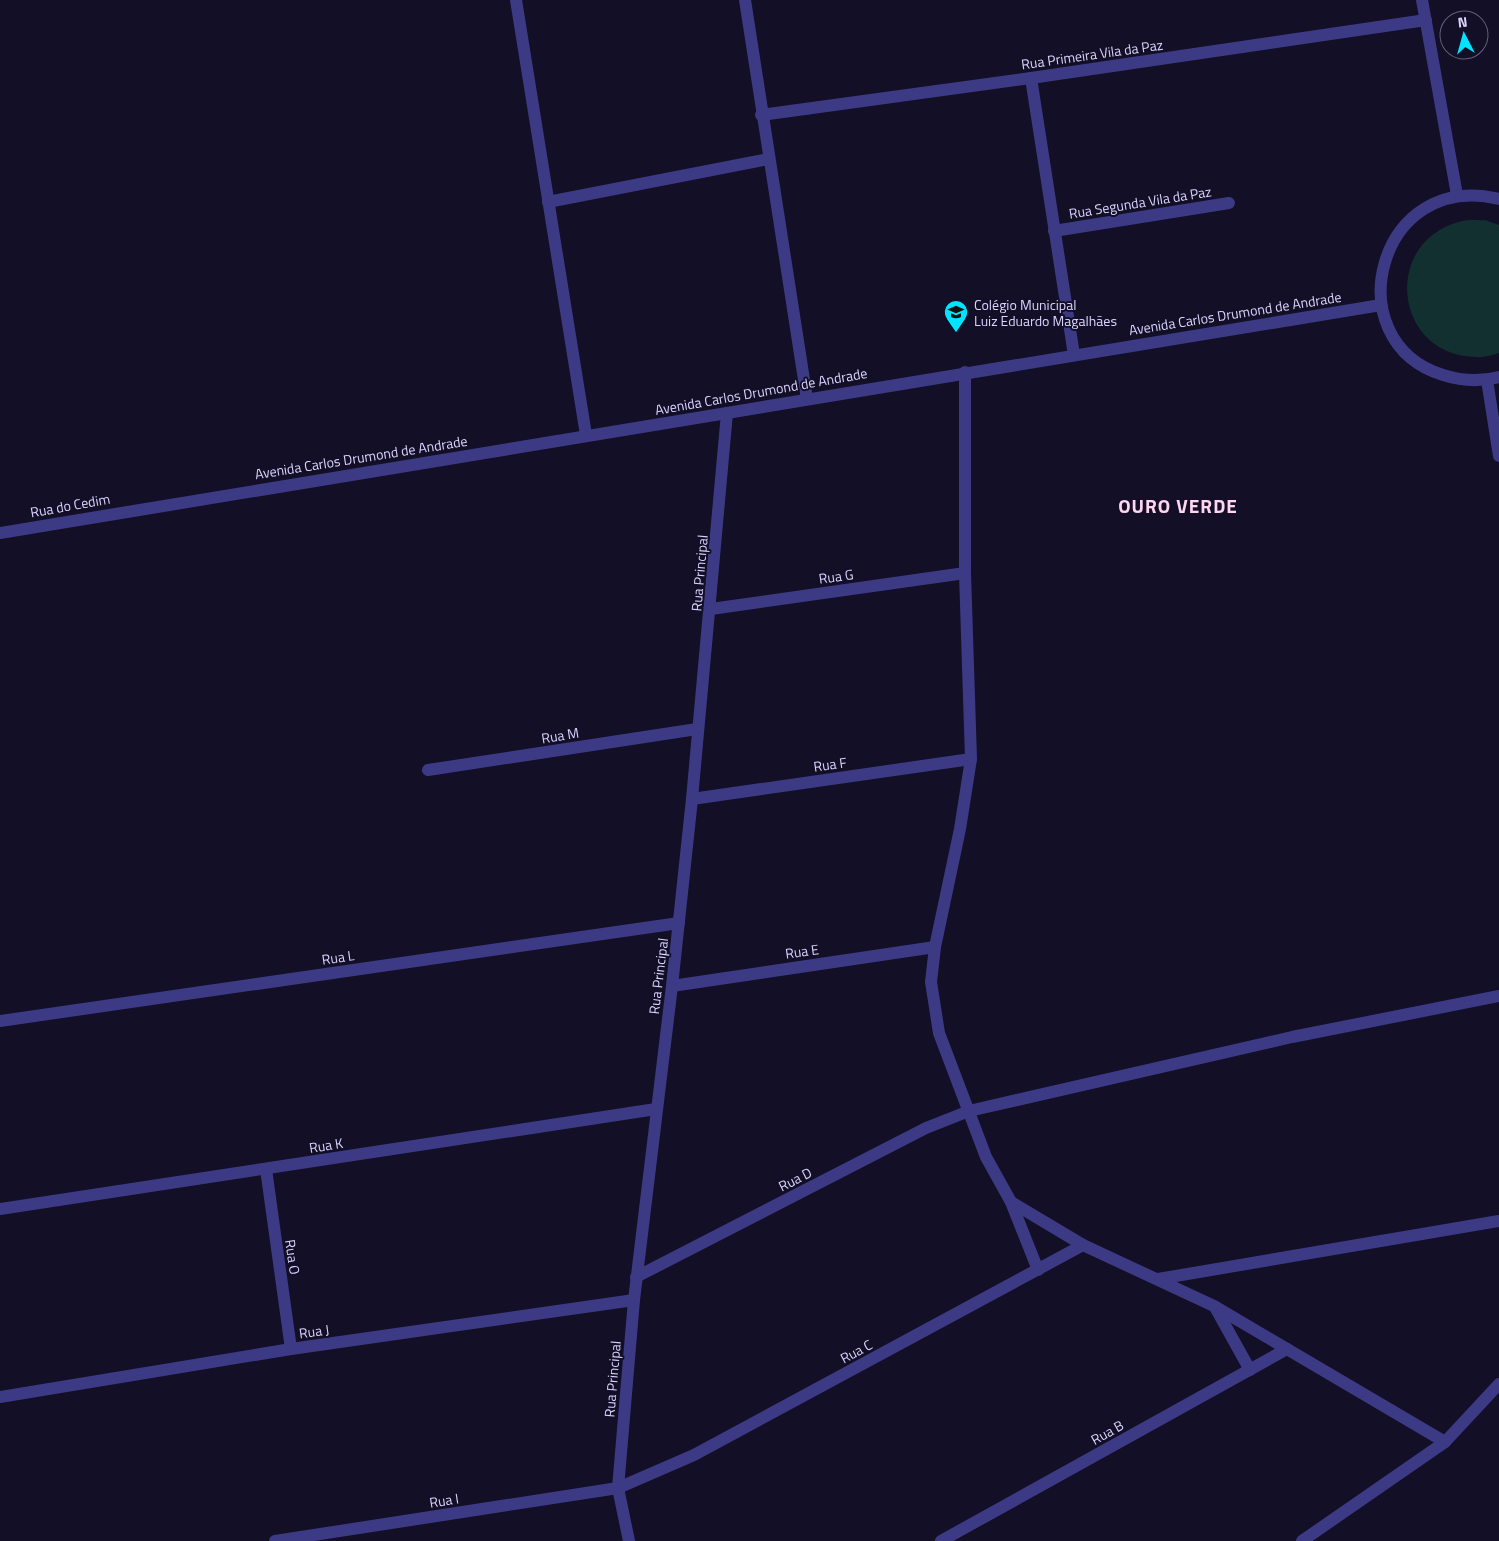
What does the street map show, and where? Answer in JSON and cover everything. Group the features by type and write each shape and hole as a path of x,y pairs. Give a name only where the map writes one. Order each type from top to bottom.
{"street":[{"path":"516,0 586,435"},
{"path":"745,0 768,159 807,398"},
{"path":"1422,0 1457,195"},
{"name":"Rua Primeira Vila da Paz","path":"761,114 1031,78 1426,20"},
{"path":"1031,78 1074,355"},
{"path":"548,202 768,159"},
{"path":"1499,199 1480,194 1457,195 1423,209 1402,227 1388,250 1380,277 1381,305 1390,331 1408,354 1431,371 1458,380 1493,378 1499,456"},
{"name":"Rua Segunda Vila da Paz","path":"1054,231 1229,203"},
{"name":"Avenida Carlos Drumond de Andrade","path":"145,507 1381,305"},
{"path":"965,372 965,573 971,759 960,829 935,946 931,982 939,1033 986,1157 1011,1202 1038,1270"},
{"name":"Rua Principal","path":"629,1541 618,1488 634,1300 679,923 697,729 711,609 727,413"},
{"name":"Rua do Cedim","path":"0,532 145,507"},
{"name":"Rua G","path":"711,609 965,573"},
{"name":"Rua M","path":"428,770 697,729"},
{"name":"Rua F","path":"692,799 971,759"},
{"name":"Rua L","path":"0,1021 679,923"},
{"name":"Rua E","path":"672,986 935,946"},
{"name":"Rua D","path":"636,1277 926,1128 970,1111 1292,1037 1499,996"},
{"name":"Rua K","path":"0,1209 656,1109"},
{"name":"Rua O","path":"266,1169 291,1349"},
{"path":"1011,1202 1083,1245 1106,1254 1214,1306 1445,1442"},
{"path":"1158,1279 1499,1221"},
{"name":"Rua C","path":"618,1488 694,1455 1083,1245"},
{"name":"Rua J","path":"0,1397 291,1349 634,1300"},
{"path":"1214,1306 1250,1370"},
{"name":"Rua B","path":"941,1541 1287,1349"},
{"path":"1302,1541 1445,1442 1499,1384"},
{"name":"Rua I","path":"276,1541 618,1488"}],"green space":[{"path":"1485,220 1499,225 1499,353 1479,357 1448,352 1427,338 1414,319 1408,296 1409,272 1418,250 1436,232 1462,221"}],"place":[{"name":"Colégio Municipal Luiz Eduardo Magalhães","path":"956,333"}],"district":[{"name":"OURO VERDE","path":"1178,505"}]}
